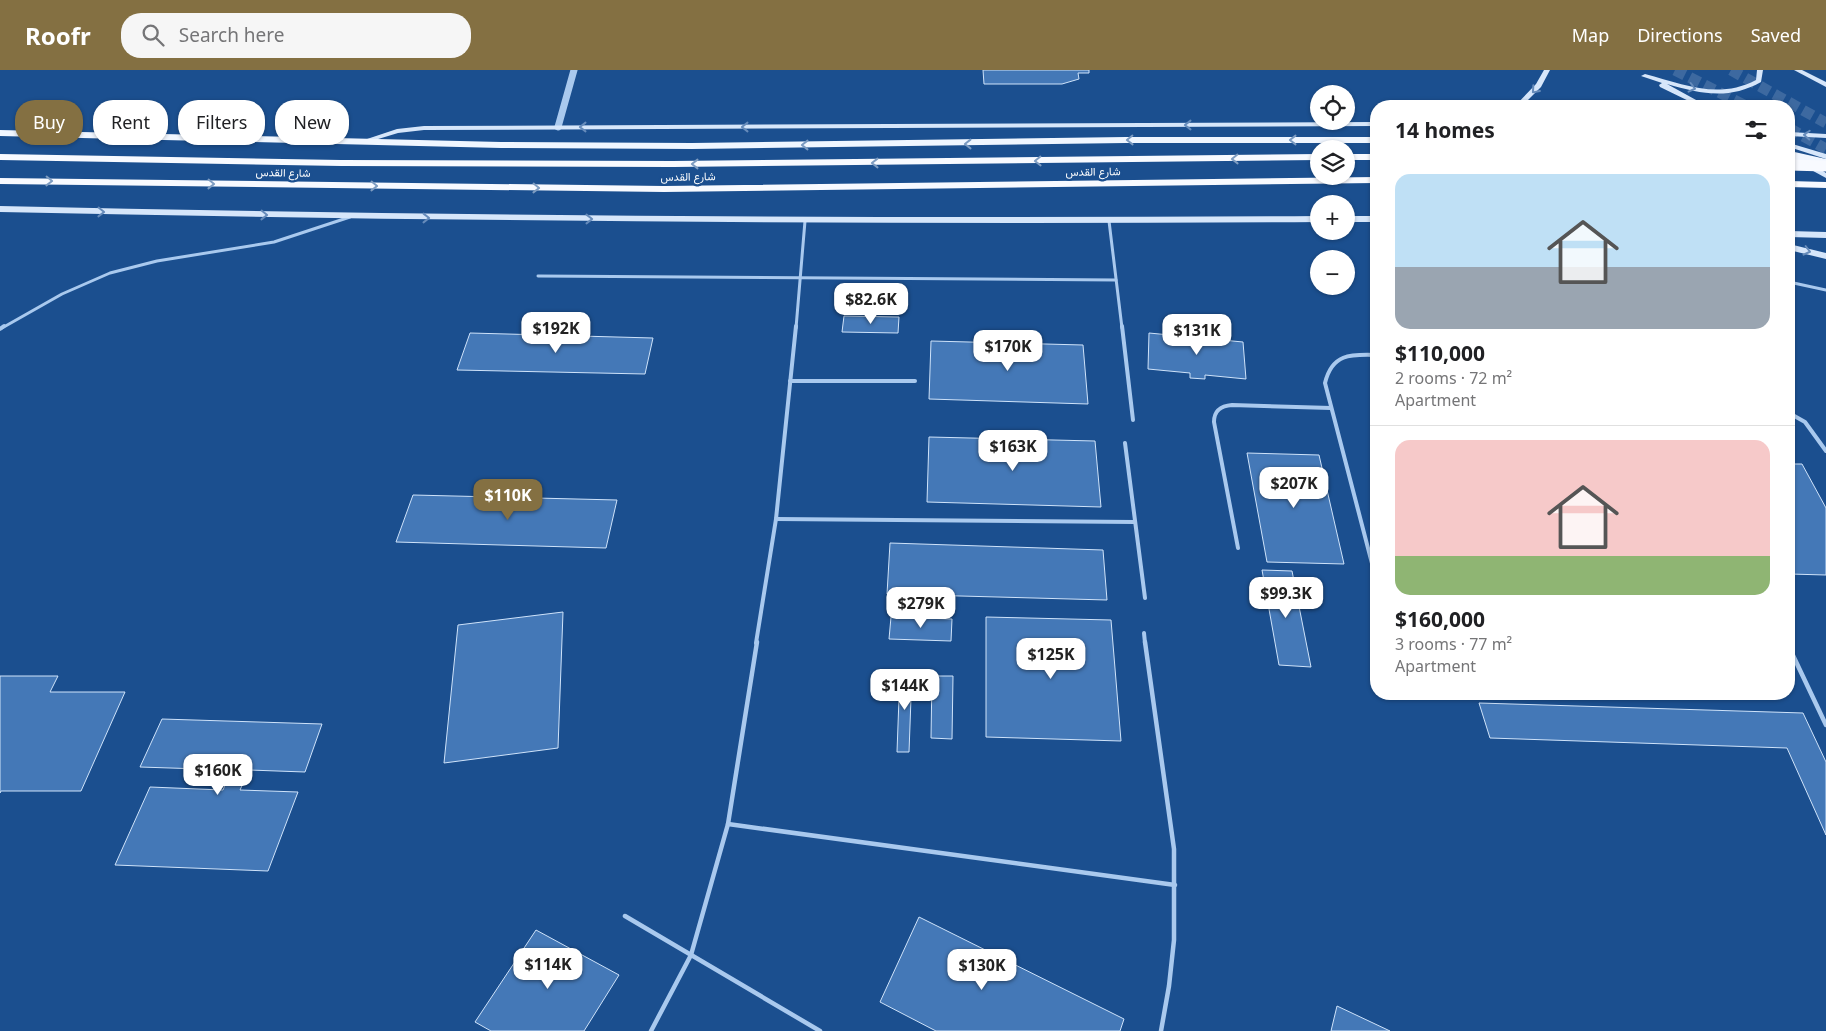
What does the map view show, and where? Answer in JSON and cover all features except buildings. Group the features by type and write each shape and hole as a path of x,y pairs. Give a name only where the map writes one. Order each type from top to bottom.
{"highway":[{"name":"شارع القدس","path":"0,157 351,163 682,164 1310,157"},
{"path":"1355,157 1370,157"},
{"path":"1795,165 1826,165"},
{"name":"شارع القدس","path":"0,181 664,189 1370,180"},
{"path":"1795,184 1826,185"}],"main road":[{"path":"1524,100 1538,87 1547,70"},
{"path":"1636,70 1692,100"},
{"path":"1645,76 1695,89 1728,93 1748,89 1759,81 1760,70"},
{"path":"1798,70 1826,85"},
{"path":"365,141 383,134 411,129 1370,124"},
{"path":"0,132 501,145 702,146 1126,140 1370,140"},
{"path":"1795,134 1826,136"},
{"path":"1795,147 1826,157"},
{"path":"1795,157 1826,165"},
{"path":"1795,158 1826,176"},
{"path":"0,209 350,217 805,221 1310,219"},
{"path":"1355,219 1370,219"},
{"path":"1795,234 1826,235"},
{"path":"1795,248 1826,256"}],"street":[{"path":"558,127 574,70"}],"lane":[{"path":"0,329 55,296 121,270 157,261 280,241 350,217"},
{"path":"651,1031 691,955 728,824 776,519 801,278 805,221"},
{"path":"1109,221 1132,420"},
{"path":"538,276 1116,280"},
{"path":"1795,283 1826,290"},
{"path":"1370,354 1347,355 1334,361 1326,371 1325,383 1370,556"},
{"path":"790,381 915,381"},
{"path":"1238,548 1214,422 1214,415 1217,409 1232,405 1330,408"},
{"path":"1795,416 1805,422 1826,451"},
{"path":"1125,443 1145,598"},
{"path":"776,519 1135,522"},
{"path":"1144,633 1174,849 1176,885 1173,952 1161,1031"},
{"path":"1795,660 1826,725"},
{"path":"728,824 1176,885"},
{"path":"625,916 820,1031"}],"tunnel":[{"path":"1675,70 1734,100"},
{"path":"1731,70 1785,100"},
{"path":"1795,106 1826,123"},
{"path":"1795,131 1826,149"}]}
